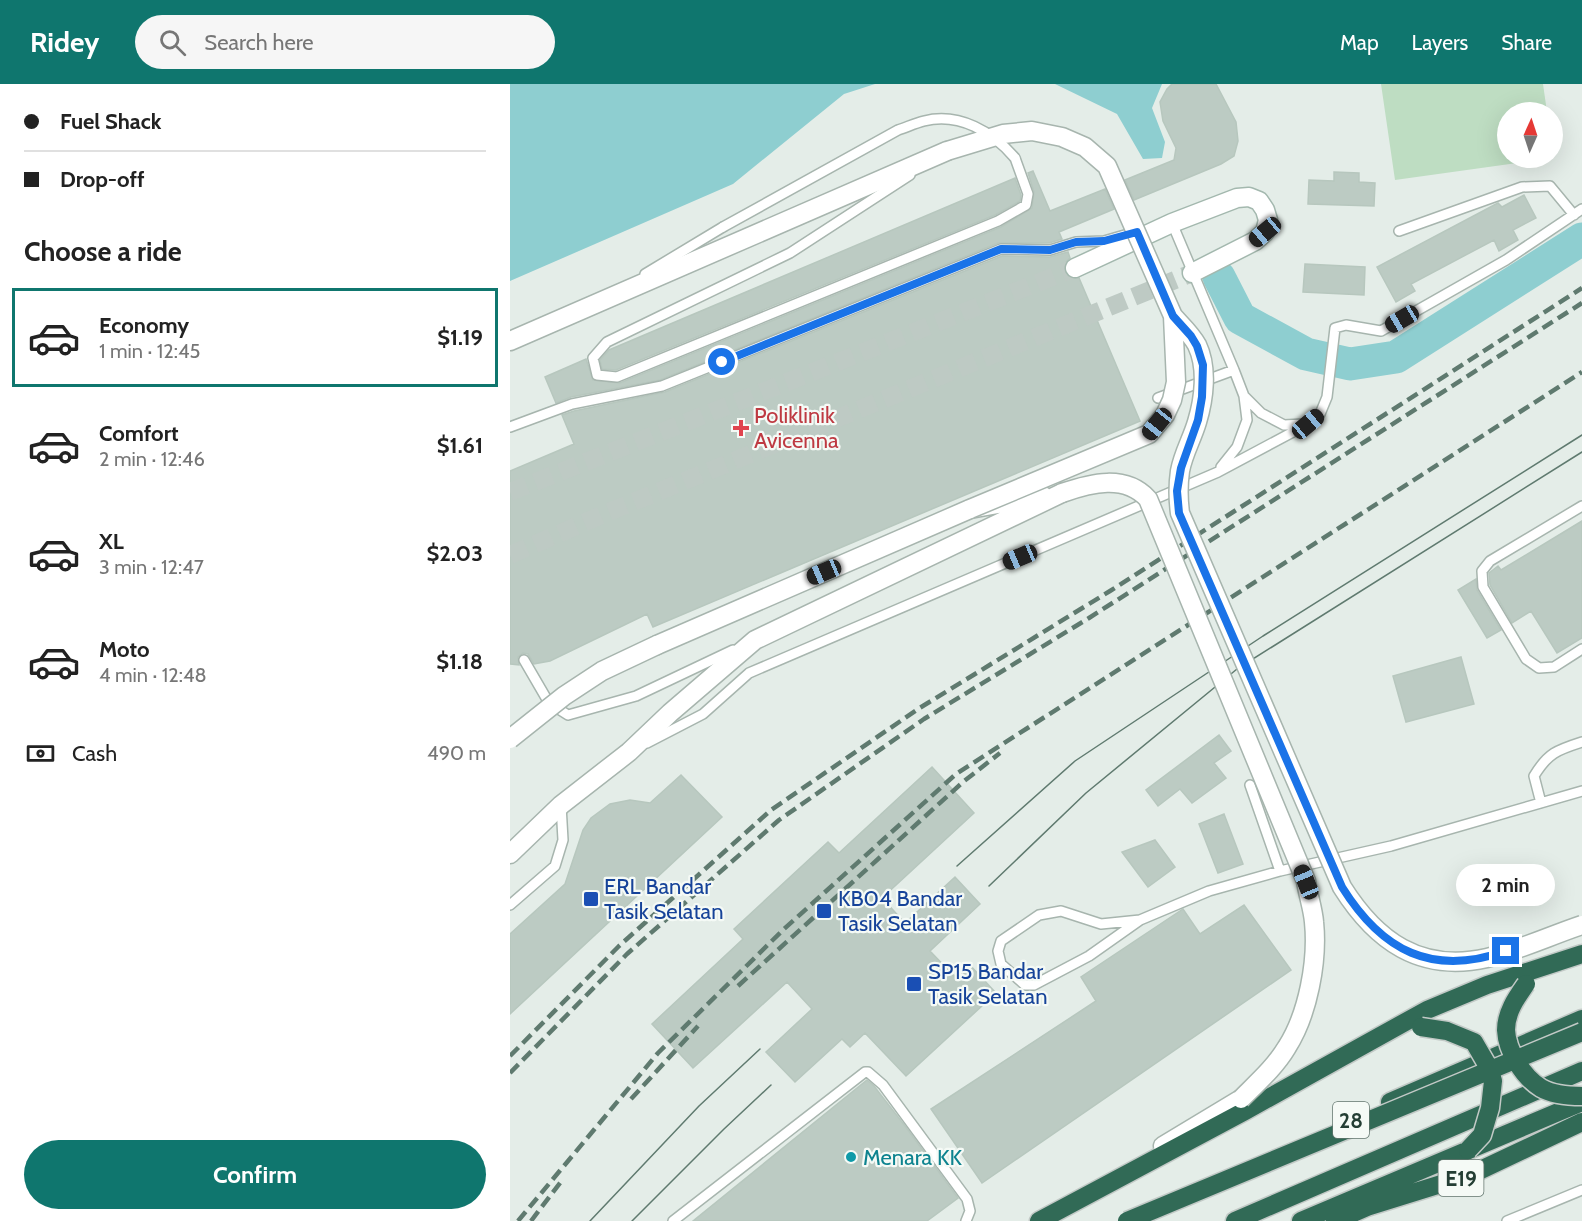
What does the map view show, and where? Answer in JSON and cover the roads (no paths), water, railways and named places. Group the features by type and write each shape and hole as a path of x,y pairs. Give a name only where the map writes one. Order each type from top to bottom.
{"highway":[{"path":"1575,957 1526,984 1512,1005 1506,1029 1513,1056 1522,1070 1541,1088 1561,1095 1582,1096"},
{"path":"1040,1220 1427,1010 1487,985 1575,957"},
{"name":"28","path":"1120,1221 1582,1019"},
{"path":"1395,1029 1421,1027 1447,1030 1474,1042 1489,1068 1493,1081 1490,1108 1482,1135 1468,1150"},
{"path":"1127,1221 1582,1032"},
{"name":"28","path":"1234,1221 1582,1071"},
{"path":"1301,1221 1582,1102"},
{"name":"E19","path":"1335,1221 1470,1174 1582,1122"}],"street":[{"path":"510,340 592,307 947,151 1003,134 1032,131 1062,137 1085,147 1107,166 1173,316 1197,346 1203,365 1202,397 1198,420 1181,468 1177,491 1179,513 1342,887 1357,911 1376,931 1396,946 1416,955 1443,960 1462,961 1487,958 1582,925"},
{"path":"1075,268 1137,236 1237,198 1249,197 1259,201 1268,220 1265,232 1255,241 1192,273"},
{"path":"1137,236 1156,288"},
{"path":"510,739 564,696 602,671 970,509 1149,434 1165,415 1172,400 1176,382 1173,316"},
{"path":"510,854 561,806 629,752 670,713 755,640 1062,494 1090,484 1115,482 1142,493 1148,500 1306,882 1314,921 1315,944 1309,995 1288,1046 1269,1072 1241,1099 1040,1220"},
{"path":"970,509 1062,494"}],"lane":[{"path":"592,307 733,222 898,130 926,120 956,120 979,128 1001,142 1015,158 1028,194 1026,205 998,221 617,377 597,375 593,358 607,342 790,253 947,151"},
{"path":"1400,231 1522,187 1550,186 1574,215"},
{"path":"629,752 703,714 749,673 1218,472 1308,424 1320,414 1327,397 1335,328 1346,325 1381,331 1506,260 1582,209"},
{"path":"1172,223 1244,396 1247,420 1237,447 1218,472"},
{"path":"510,427 572,404 662,386 1001,249 1050,250 1076,242 1137,236"},
{"path":"1158,398 1234,370"},
{"path":"1244,396 1261,413 1284,425 1308,424"},
{"path":"1582,506 1490,561 1482,571 1483,587 1526,659 1539,668 1554,668 1582,649"},
{"path":"524,660 549,703 568,715 636,696 755,640"},
{"path":"1541,803 1534,776 1544,760 1562,748 1582,742"},
{"path":"1250,785 1280,871"},
{"path":"1140,920 1101,924 1061,911 1040,915 1001,941 998,951 1001,964 1025,984 1034,985 1089,956 1140,920 1209,891 1280,871 1391,846 1582,790"},
{"path":"510,905 555,866 562,840 561,806"},
{"path":"673,1221 865,1072 868,1072 883,1085 967,1199 970,1211 966,1221"},
{"path":"1507,1221 1582,1190"}],"water":[{"path":"510,84 875,84 844,94 733,184 510,281"},
{"path":"1055,84 1162,84 1152,108 1165,142 1162,158 1143,159 1117,114"}],"waterway":[{"path":"1219,277 1240,318 1306,354 1350,364 1396,357 1582,239"}],"tunnel":[{"path":"510,492 1075,268"},
{"path":"510,555 604,514 1192,273"}],"tram line":[{"path":"957,866 1075,761 1263,636 1582,435"},
{"path":"989,886 1086,793 1237,669 1582,452"},
{"path":"590,1221 699,1106 760,1049"},
{"path":"632,1221 771,1085"}],"railway":[{"path":"510,1056 619,946 771,810 918,709 1110,591 1582,288"},
{"path":"510,1073 627,954 779,820 924,719 1089,618 1582,303"},
{"path":"518,1221 658,1053 784,929 956,774 1582,372"},
{"path":"738,986 963,782 1000,753"},
{"path":"631,1099 698,1026"},
{"path":"531,1221 563,1179"}],"place":[{"name":"Poliklinik Avicenna","path":"741,428"},
{"name":"ERL Bandar Tasik Selatan","path":"591,899"},
{"name":"KB04 Bandar Tasik Selatan","path":"824,911"},
{"name":"SP15 Bandar Tasik Selatan","path":"914,984"},
{"name":"Menara KK","path":"851,1157"}]}
